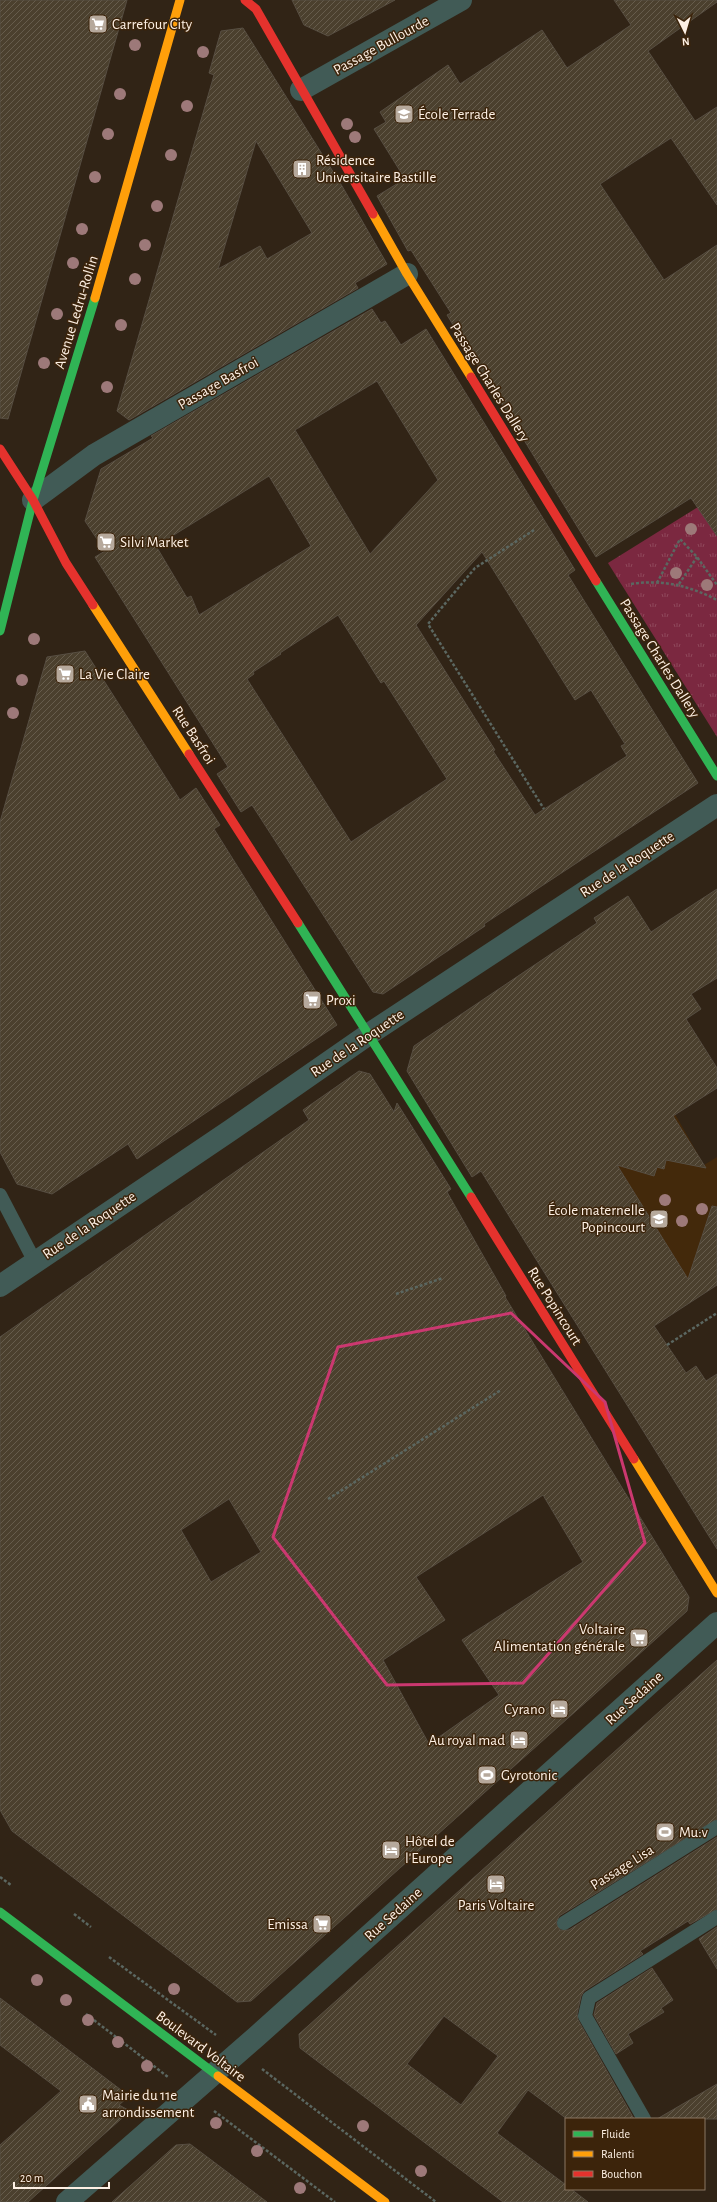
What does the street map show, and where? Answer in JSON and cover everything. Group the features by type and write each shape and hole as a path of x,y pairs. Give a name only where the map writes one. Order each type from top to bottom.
{"street":[{"name":"Avenue Ledru-Rollin","path":"0,631 33,500 91,312 180,0"},
{"name":"Passage Charles Dallery","path":"245,0 256,9 407,274 717,776"},
{"name":"Passage Bullourde","path":"301,90 461,0"},
{"name":"Passage Basfroi","path":"33,500 94,455 407,274"},
{"name":"Rue Basfroi","path":"0,450 33,500 66,563 369,1034"},
{"name":"Rue de la Roquette","path":"0,1286 369,1034 717,805"},
{"name":"Rue Popincourt","path":"369,1034 717,1593"},
{"name":"Rue Sedaine","path":"67,2202 213,2072 262,2032 717,1623"},
{"name":"Boulevard Voltaire","path":"0,1912 385,2202"}],"lane":[{"path":"0,1196 34,1262"},
{"name":"Passage Lisa","path":"564,1923 717,1827"},
{"path":"643,2118 585,2016 589,1998 717,1917"}],"path":[{"path":"539,527 475,568 428,624 544,809"},
{"path":"658,583 680,539 697,558 717,585"},
{"path":"678,584 697,558"},
{"path":"608,599 630,584 647,581 678,584 698,590 717,600"},
{"path":"396,1294 443,1278"},
{"path":"667,1345 717,1313"},
{"path":"328,1499 501,1390"},
{"path":"74,1914 91,1927"},
{"path":"276,2080 436,2202"},
{"path":"238,2129 335,2202"}],"highlighted area":[{"path":"511,1313 605,1402 645,1543 523,1683 387,1685 273,1537 338,1347"}],"shaded area":[{"name":"École maternelle Popincourt","path":"675,1114 704,1165 717,1157 717,1284 625,1279 576,1179"}],"green space":[{"path":"698,507 717,536 717,737 608,563"}],"building":[{"path":"0,0 127,0 8,419 0,418"},
{"path":"292,0 395,0 328,36 304,25"},
{"path":"614,0 717,0 717,2 648,51 695,121 717,107 717,205 671,138 600,184 664,280 717,245 717,536 691,498 596,557 447,315 451,313 411,250 408,251 377,196 405,179 374,129 386,122 380,112 448,65 460,84 542,30 567,68 631,25"},
{"path":"243,28 342,186 387,264 355,283 358,288 129,420 117,411 214,75 209,73 221,31","holes":["256,141 312,233 267,259 260,246 218,269"]},
{"path":"372,309 381,323 385,321 401,345 426,329 575,570 568,575 698,783 484,924 485,926 383,994 373,992 252,805 241,812 217,774 228,767 95,557 105,551 85,521 101,469 153,438 151,436","holes":["377,381 438,480 370,554 295,430","269,476 311,546 199,615 191,596 187,598 156,546","482,552 575,700 591,690 625,744 621,746 627,756 535,815 493,751 495,750 416,625","338,615 381,683 384,681 447,779 351,842 247,679 254,674 253,672 281,654 280,653"]},
{"path":"85,651 180,800 196,788 220,825 214,829 337,1025 137,1159 128,1144 52,1194 17,1184 0,1152 0,822 47,657"},
{"path":"717,889 717,978 691,994 701,1009 686,1019 717,1068 717,1088 673,1116 706,1168 666,1160 664,1169 657,1167 654,1176 617,1165 688,1279 712,1206 717,1207 717,1285 654,1326 686,1373 696,1366 706,1381 717,1374 717,1549 481,1171 472,1177 407,1071 414,1046 597,923 594,918 628,896 651,932"},
{"path":"359,1071 370,1074 394,1112 397,1103 451,1189 447,1192 506,1296 505,1297 689,1597 687,1611 586,1702 251,2001 237,2002 12,1831 0,1810 0,1337 309,1120 303,1110","holes":["543,1495 583,1562 462,1640 499,1695 429,1744 383,1660 445,1620 416,1577","229,1499 261,1552 211,1582 181,1530"]},
{"path":"717,1660 717,1819 559,1916 556,1923 560,1930 569,1930 717,1837 717,1909 690,1924 688,1921 640,1951 643,1954 584,1991 581,1996 577,2014 578,2020 633,2118 566,2118 528,2090 497,2133 565,2184 565,2190 572,2190 588,2202 503,2202 300,2048 299,2034","holes":["444,2016 498,2056 461,2105 407,2064"]},
{"path":"717,1927 717,1969 699,1939"},
{"path":"652,1968 673,2000 661,2008 664,2012 628,2034 633,2043 616,2054 594,2015 597,2003"},
{"name":"Mairie du 11e arrondissement","path":"0,1998 129,2096 119,2105 130,2111 28,2202 0,2202 0,2145 61,2091 0,2045"},
{"path":"717,2084 717,2119 659,2118"},
{"path":"190,2144 267,2202 112,2202 176,2145"}],"traffic: fast":[{"path":"0,631 33,500 95,298"},
{"path":"596,581 717,776"},
{"path":"298,923 471,1197"},
{"path":"0,1912 218,2076"}],"traffic: slow":[{"path":"95,298 180,0"},
{"path":"373,214 407,274 471,377"},
{"path":"93,605 189,754"},
{"path":"634,1459 717,1593"},
{"path":"218,2076 385,2202"}],"traffic: jam":[{"path":"245,0 256,9 373,214"},
{"path":"471,377 596,581"},
{"path":"0,449 33,500 66,563 93,605"},
{"path":"189,754 298,923"},
{"path":"471,1197 634,1459"}],"place":[{"name":"Carrefour City","path":"98,24"},
{"name":"École Terrade","path":"404,114"},
{"name":"Résidence Universitaire Bastille","path":"302,169"},
{"name":"Silvi Market","path":"106,542"},
{"name":"La Vie Claire","path":"65,674"},
{"name":"Proxi","path":"312,1000"},
{"name":"École maternelle Popincourt","path":"659,1219"},
{"name":"Voltaire Alimentation générale","path":"639,1638"},
{"name":"Cyrano","path":"559,1709"},
{"name":"Au royal mad","path":"519,1740"},
{"name":"Gyrotonic","path":"487,1775"},
{"name":"Mu:v","path":"665,1832"},
{"name":"Hôtel de l'Europe","path":"391,1850"},
{"name":"Paris Voltaire","path":"496,1884"},
{"name":"Emissa","path":"322,1924"},
{"name":"Mairie du 11e arrondissement","path":"88,2104"}]}
